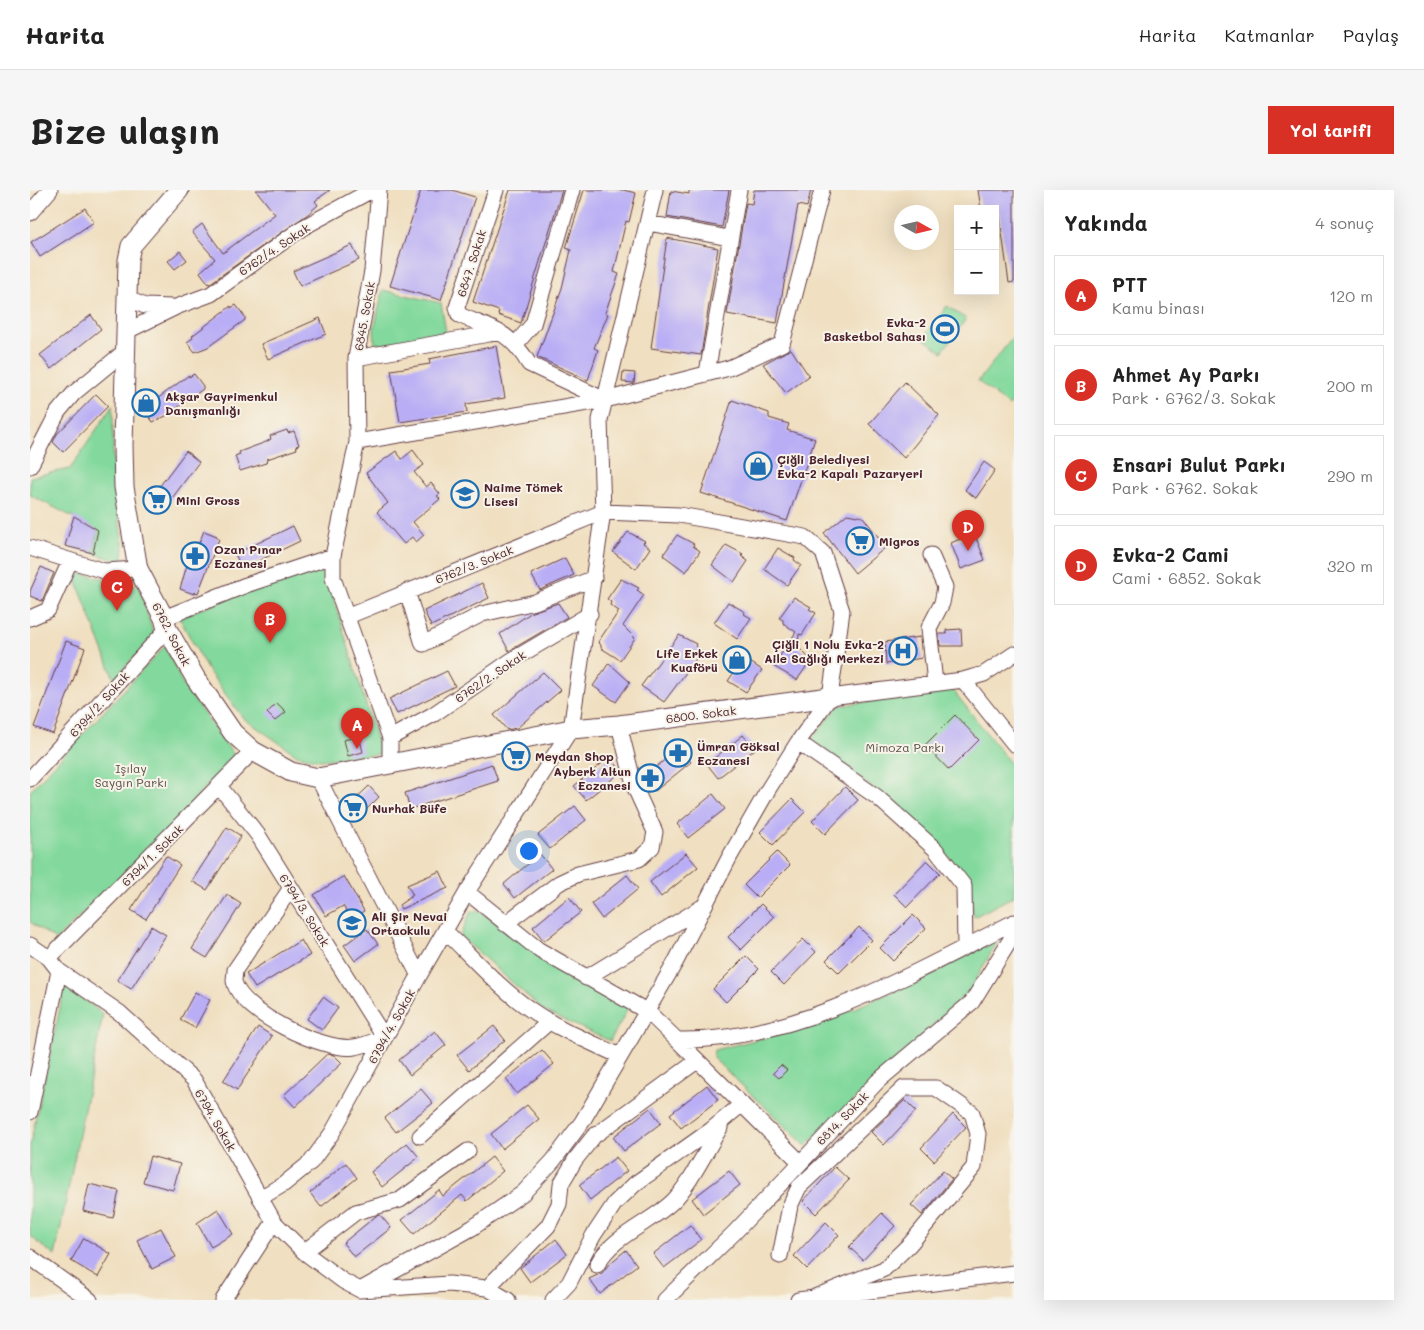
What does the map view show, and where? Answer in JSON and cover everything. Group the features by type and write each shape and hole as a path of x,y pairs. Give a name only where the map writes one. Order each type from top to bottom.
{"main road":[{"name":"6762. Sokak","path":"179,191 131,246 126,298 124,352 124,487 138,570 196,679 233,733 253,751 291,772 318,778 571,729"},
{"name":"6800. Sokak","path":"571,729 619,726 830,698"}],"street":[{"path":"30,213 50,190"},
{"name":"6762/4. Sokak","path":"125,332 176,307 212,294 302,228 372,190"},
{"name":"6845. Sokak","path":"379,190 372,271 356,358 357,442 333,556 333,578 390,738 390,764"},
{"name":"6847. Sokak","path":"496,190 456,307 458,315 502,332 515,345 528,364 605,400"},
{"path":"515,345 533,324 572,190"},
{"path":"419,976 467,892 571,729 590,614 603,512 600,420 656,190"},
{"path":"707,373 729,238 739,190"},
{"path":"357,442 605,400 728,368 782,344 822,195 836,190"},
{"path":"648,223 729,238"},
{"name":"6762/4. Sokak","path":"126,298 145,306 176,307"},
{"path":"356,358 502,332"},
{"path":"30,466 58,412 74,392 124,352"},
{"path":"360,1290 472,1228 523,1193 553,1161 582,1122 648,1012 729,858 798,742 830,698 842,611 823,553 805,537 679,516 603,512"},
{"name":"6762/3. Sokak","path":"346,616 603,512"},
{"path":"30,548 104,571 138,570"},
{"path":"931,555 945,587 942,603 929,628 935,683"},
{"path":"166,624 246,585 333,556"},
{"path":"30,618 48,610 70,561"},
{"path":"407,591 423,644 482,614 535,602 594,578"},
{"name":"6762/2. Sokak","path":"390,738 434,714 512,660 590,614"},
{"name":"6794/2. Sokak","path":"30,779 166,624"},
{"path":"830,698 963,680 984,674 1014,654"},
{"path":"963,680 1014,744"},
{"path":"505,924 559,884 593,870 639,859 652,847 655,832 635,788 619,726"},
{"path":"798,742 877,798 936,849 964,886 964,947"},
{"name":"6794/1. Sokak","path":"49,958 253,751"},
{"name":"6794/4. Sokak","path":"260,1198 284,1184 310,1162 332,1132 419,976 318,778"},
{"name":"6794/3. Sokak","path":"219,786 258,834 384,1038"},
{"path":"291,888 235,970 234,982 243,996 258,1011 296,1034 312,1040 354,1048 384,1038"},
{"path":"467,892 539,950 648,1012 800,1162"},
{"path":"586,978 704,906"},
{"path":"677,1040 706,1041 770,1027 835,1008 916,972 1014,922"},
{"path":"445,931 505,990 549,1022 620,1056"},
{"name":"6814. Sokak","path":"665,1300 734,1233 878,1081 972,1002 1014,934"},
{"name":"6794. Sokak","path":"30,945 49,958 58,972 120,1013 194,1080 274,1222 304,1252 343,1281 360,1290"},
{"path":"30,1112 58,972"},
{"path":"420,1136 549,1022"},
{"path":"487,1288 548,1226 559,1204 561,1184 575,1160 594,1136 697,1060"},
{"path":"780,1256 790,1206 799,1188 904,1088 936,1088 972,1113 978,1134 974,1167 910,1244 884,1269 818,1299"},
{"path":"553,1300 569,1283 592,1236 615,1203 636,1183 711,1130 742,1104"},
{"path":"597,1266 600,1258 615,1244 671,1203 680,1193 727,1116"},
{"path":"304,1252 356,1212 400,1200 468,1151"},
{"path":"223,1300 274,1222"},
{"path":"30,1257 90,1300"},
{"path":"798,1300 1014,1274"},
{"path":"360,1290 449,1284 487,1288 508,1300"}],"green space":[{"path":"383,290 441,303 446,332 375,346 374,329"},
{"name":"Evka-2 Basketbol Sahası","path":"947,306 966,319 942,352 923,338"},
{"path":"1014,336 1014,400 1009,406 978,381"},
{"path":"113,405 113,487 124,548 122,562 93,553 98,530 30,495 30,477 70,469"},
{"path":"323,564 381,754 320,760 297,755 243,718 207,669 179,617"},
{"path":"73,572 139,586 154,636 114,679"},
{"name":"Işılay Saygın Parkı","path":"165,646 183,685 234,755 173,824 56,940 30,922 30,791"},
{"name":"Mimoza Parkı","path":"952,689 1014,768 1014,896 974,917 967,876 906,812 809,742 839,706"},
{"path":"471,911 479,911 629,1007 610,1041 544,1011 460,936"},
{"path":"1002,934 969,991 806,1146 713,1058 714,1050 813,1026 932,975"},
{"path":"65,985 103,1014 55,1256 30,1236 30,1145"}],"building":[{"path":"256,190 330,190 315,201 318,205 308,214 209,284 200,272 215,259 192,232 202,224 223,253 275,214"},
{"path":"421,190 452,190 475,197 441,300 390,286"},
{"path":"510,190 562,190 521,323 498,315 499,311 473,302"},
{"path":"584,190 623,190 636,193 629,222 626,221 614,272 619,274 605,313 608,314 594,348 598,350 588,380 537,357 562,288 571,250 566,248"},
{"path":"689,190 729,190 722,227 667,217 671,191 689,194"},
{"path":"754,190 811,190 807,207 798,205 777,323 727,314 746,203 752,204"},
{"path":"978,190 1014,190 1014,282 1009,283 999,205 980,205"},
{"path":"85,208 94,222 40,257 31,242"},
{"path":"667,238 718,248 701,355 651,348"},
{"path":"352,245 359,260 300,286 293,271"},
{"path":"180,251 187,260 175,269 168,261"},
{"path":"236,305 245,317 245,320 208,347 195,352 187,342 193,338 192,336 231,306 231,308"},
{"path":"91,315 101,329 51,369 40,355"},
{"path":"320,318 326,334 268,359 261,344"},
{"path":"496,346 505,398 466,404 467,412 400,422 391,370 430,364 429,359"},
{"path":"791,349 809,376 786,393 763,364"},
{"path":"623,372 635,373 634,383 622,382"},
{"path":"194,374 203,386 203,389 166,416 153,422 145,411 151,407 149,405 189,375 189,377"},
{"path":"905,382 939,415 904,458 869,424"},
{"path":"96,394 108,406 63,452 53,442 57,434"},
{"name":"Çiğli Belediyesi Evka-2 Kapalı Pazaryeri","path":"732,400 769,413 769,418 789,424 787,430 815,439 787,521 701,493"},
{"path":"287,430 288,433 294,431 299,445 296,446 297,449 267,459 266,463 240,471 235,456 240,454 239,452 266,442 271,439 270,436"},
{"path":"413,450 424,465 414,472 426,487 431,483 440,494 437,496 440,499 413,522 424,535 416,542 412,537 404,544 377,512 388,503 366,473 396,451 402,459"},
{"path":"186,451 199,462 161,513 147,503"},
{"path":"984,462 995,470 976,498 965,490"},
{"path":"847,514 863,517 886,547 855,573 824,533"},
{"path":"74,516 98,530 93,553 65,546"},
{"path":"293,526 300,541 242,569 235,554"},
{"path":"204,531 217,536 216,538 219,539 198,593 195,592 194,594 180,589 187,565 189,566"},
{"path":"628,532 645,541 643,543 650,548 636,569 613,552"},
{"path":"974,533 985,560 961,569 951,543"},
{"path":"677,535 694,544 693,546 700,551 686,572 663,555"},
{"path":"726,545 743,554 741,556 748,561 734,582 712,565"},
{"path":"778,548 795,558 794,560 801,565 787,585 764,569"},
{"path":"565,558 574,575 540,590 531,574"},
{"path":"41,567 54,573 42,601 30,596 30,591"},
{"path":"621,579 639,588 637,590 644,595 623,626 635,638 620,660 601,648 598,642 619,611 610,605 611,602 607,599"},
{"path":"482,583 489,598 431,626 424,611"},
{"path":"794,597 811,607 809,609 816,613 802,635 799,634 798,647 811,660 797,680 773,666 796,632 779,618"},
{"path":"728,602 751,618 737,639 714,623"},
{"path":"558,603 567,617 509,651 500,634 532,612"},
{"path":"961,629 962,646 940,646 939,634 947,634 946,630"},
{"path":"679,635 696,644 695,646 702,651 664,702 641,686"},
{"path":"920,637 922,658 886,664 885,642"},
{"path":"66,641 85,648 53,734 34,727"},
{"path":"744,658 762,670 746,692 728,681"},
{"path":"609,663 630,682 616,702 593,686"},
{"path":"447,671 455,686 397,714 389,699"},
{"path":"543,672 561,690 517,728 507,730 494,715"},
{"path":"277,703 286,712 275,721 267,713"},
{"path":"955,715 979,740 949,770 925,745"},
{"path":"743,735 755,749 718,778 707,764"},
{"path":"359,736 363,752 348,756 344,740"},
{"path":"680,748 691,762 655,791 643,777"},
{"path":"611,756 621,772 586,800 574,786"},
{"path":"492,764 498,781 410,809 405,793"},
{"path":"369,786 379,797 357,819 346,808"},
{"path":"845,787 858,800 825,834 812,821"},
{"path":"713,794 725,809 688,838 677,824"},
{"path":"792,799 805,812 773,845 760,832"},
{"path":"575,806 586,820 550,849 538,835"},
{"path":"227,827 241,836 207,890 192,881"},
{"path":"777,852 790,865 757,898 744,885"},
{"path":"686,853 698,867 661,897 650,882"},
{"path":"540,854 552,869 515,898 504,884"},
{"path":"166,856 180,865 146,919 131,910"},
{"path":"927,860 940,873 907,907 894,894"},
{"path":"440,871 448,888 401,909 399,905 413,895 407,885"},
{"path":"627,875 638,889 602,919 591,904"},
{"path":"344,876 364,911 351,919 343,906 326,916 314,895"},
{"path":"227,895 241,904 207,958 192,949"},
{"path":"569,897 581,912 544,941 533,927"},
{"path":"761,904 774,917 741,950 728,937"},
{"path":"913,915 926,928 893,961 880,948"},
{"path":"151,926 166,935 131,989 117,980"},
{"path":"859,927 872,940 839,973 826,960"},
{"path":"367,929 378,944 355,961 344,945"},
{"path":"803,939 816,952 784,985 771,972"},
{"path":"301,940 310,955 255,988 246,974"},
{"path":"746,956 759,969 726,1002 713,989"},
{"path":"195,992 210,1000 195,1028 180,1020"},
{"path":"323,997 338,1008 322,1030 307,1019"},
{"path":"494,1026 505,1040 469,1070 457,1055"},
{"path":"258,1027 272,1036 237,1090 223,1081"},
{"path":"435,1031 446,1045 410,1075 399,1060"},
{"path":"542,1050 554,1064 517,1094 506,1079"},
{"path":"327,1054 334,1055 342,1063 295,1107 284,1095"},
{"path":"781,1065 787,1070 779,1078 773,1073"},
{"path":"707,1085 718,1100 681,1128 670,1114"},
{"path":"421,1089 433,1103 396,1132 385,1118"},
{"path":"905,1100 916,1111 884,1145 871,1132"},
{"path":"527,1105 539,1119 502,1149 491,1134"},
{"path":"650,1108 661,1123 624,1151 613,1137"},
{"path":"953,1114 966,1127 934,1161 921,1148"},
{"path":"407,1143 419,1157 382,1187 371,1172"},
{"path":"150,1156 180,1164 173,1190 143,1182"},
{"path":"492,1157 503,1171 467,1201 462,1195 414,1234 402,1220 439,1190 443,1196"},
{"path":"616,1157 627,1171 590,1200 579,1185"},
{"path":"346,1163 357,1178 321,1207 310,1193"},
{"path":"835,1167 849,1180 816,1214 803,1201"},
{"path":"729,1171 740,1185 703,1214 692,1199"},
{"path":"943,1171 952,1179 922,1215 911,1205"},
{"path":"89,1184 119,1191 113,1218 83,1211"},
{"path":"218,1209 233,1234 211,1247 197,1223"},
{"path":"882,1213 895,1226 863,1260 849,1247"},
{"path":"380,1215 391,1228 354,1257 343,1243 376,1216"},
{"path":"826,1222 839,1235 807,1269 794,1256"},
{"path":"690,1225 701,1240 664,1268 653,1254"},
{"path":"161,1228 176,1257 152,1269 137,1240"},
{"path":"84,1238 111,1254 98,1277 71,1261"},
{"path":"556,1239 567,1254 530,1282 520,1268"},
{"path":"626,1250 637,1265 600,1294 589,1279 602,1273 609,1264"}],"place":[{"name":"Evka-2 Basketbol Sahası","path":"945,329"},
{"name":"Akşar Gayrimenkul Danışmanlığı","path":"146,403"},
{"name":"Çiğli Belediyesi Evka-2 Kapalı Pazaryeri","path":"758,466"},
{"name":"Naime Tömek Lisesi","path":"465,494"},
{"name":"Mini Gross","path":"157,500"},
{"name":"Migros","path":"860,541"},
{"name":"Evka-2 Cami","path":"968,551"},
{"name":"Ozan Pınar Eczanesi","path":"195,556"},
{"name":"Ensari Bulut Parkı","path":"117,611"},
{"name":"Ahmet Ay Parkı","path":"270,643"},
{"name":"Çiğli 1 Nolu Evka-2 Aile Sağlığı Merkezi","path":"903,651"},
{"name":"Life Erkek Kuaförü","path":"737,660"},
{"name":"PTT","path":"357,749"},
{"name":"Ümran Göksal Eczanesi","path":"678,753"},
{"name":"Meydan Shop","path":"516,756"},
{"name":"Ayberk Altun Eczanesi","path":"650,778"},
{"name":"Nurhak Büfe","path":"353,808"},
{"name":"Ali Şir Nevai Ortaokulu","path":"352,923"}]}
